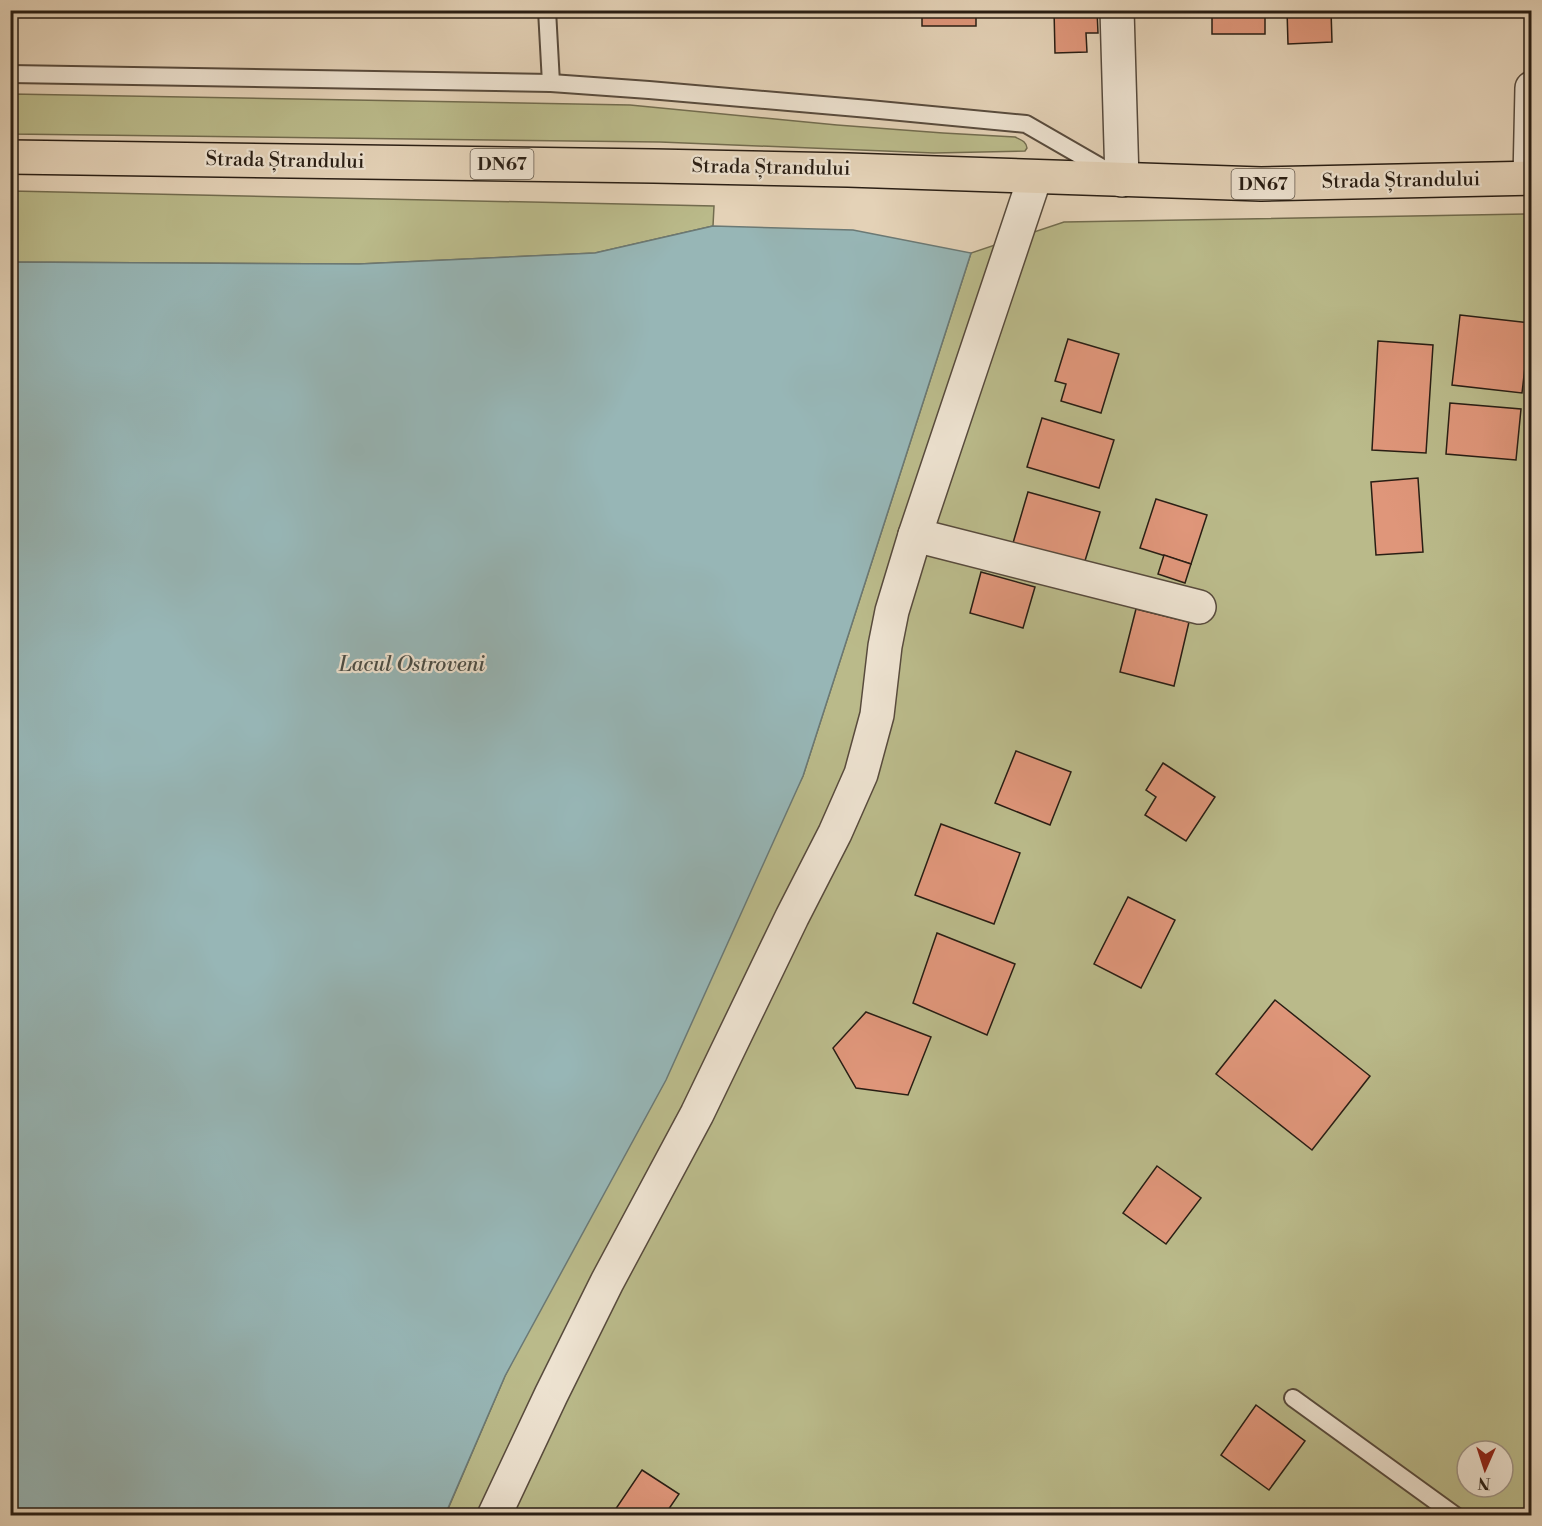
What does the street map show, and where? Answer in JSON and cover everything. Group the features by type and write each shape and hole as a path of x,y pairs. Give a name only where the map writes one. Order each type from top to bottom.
{"main road":[{"name":"Strada Ștrandului","path":"10,157 848,170 1261,184 1531,178"}],"street":[{"path":"1117,10 1122,180"},
{"path":"1531,178 1532,88"},
{"path":"494,1515 607,1282 697,1114 835,833 861,774 878,715 885,646 892,611 915,535 1035,177"},
{"path":"915,535 1199,607"}],"lane":[{"path":"547,10 551,83"},
{"path":"10,74 551,83 1026,124 1122,180"},
{"path":"1293,1398 1456,1515"}],"green space":[{"path":"11,94 630,105 837,125 1015,137 1024,142 1027,148 1025,151 934,153 660,142 11,134"},
{"path":"11,191 714,206 713,226 595,253 359,264 11,262"},
{"path":"1531,214 1531,1515 445,1516 505,1376 803,776 971,253 1064,222"}],"water":[{"name":"Lacul Ostroveni","path":"713,226 853,230 971,253 803,776 666,1080 505,1376 445,1515 11,1515 11,262 359,264 595,253"}],"building":[{"path":"922,10 976,10 976,26 922,26"},
{"path":"1054,10 1097,10 1098,33 1086,33 1087,52 1055,53"},
{"path":"1212,10 1265,10 1265,34 1212,34"},
{"path":"1287,10 1331,10 1332,42 1288,44"},
{"path":"1460,315 1530,323 1522,393 1452,385"},
{"path":"1068,339 1119,354 1101,413 1061,401 1066,384 1055,381"},
{"path":"1378,341 1433,345 1426,453 1372,450"},
{"path":"1450,403 1521,409 1516,460 1446,454"},
{"path":"1042,418 1114,440 1099,488 1027,467"},
{"path":"1418,478 1423,552 1376,555 1371,482"},
{"path":"1028,492 1100,512 1084,564 1013,543"},
{"path":"1156,499 1207,515 1191,564 1140,548"},
{"path":"1164,555 1191,564 1185,583 1158,574"},
{"path":"981,572 1035,587 1023,628 970,613"},
{"path":"1136,609 1189,622 1174,686 1120,672"},
{"path":"1016,751 1071,772 1050,825 995,803"},
{"path":"1163,763 1215,797 1186,841 1145,815 1156,797 1146,790"},
{"path":"941,824 1020,853 994,924 915,895"},
{"path":"1128,897 1175,920 1141,988 1094,964"},
{"path":"937,933 1015,964 987,1035 913,1003"},
{"path":"1275,1000 1370,1076 1312,1150 1216,1074"},
{"path":"866,1012 931,1037 908,1095 856,1088 833,1048"},
{"path":"1157,1166 1201,1198 1166,1244 1123,1213"},
{"path":"1256,1405 1305,1441 1269,1490 1221,1455"},
{"path":"642,1470 679,1494 664,1516 624,1516 615,1510"}]}
